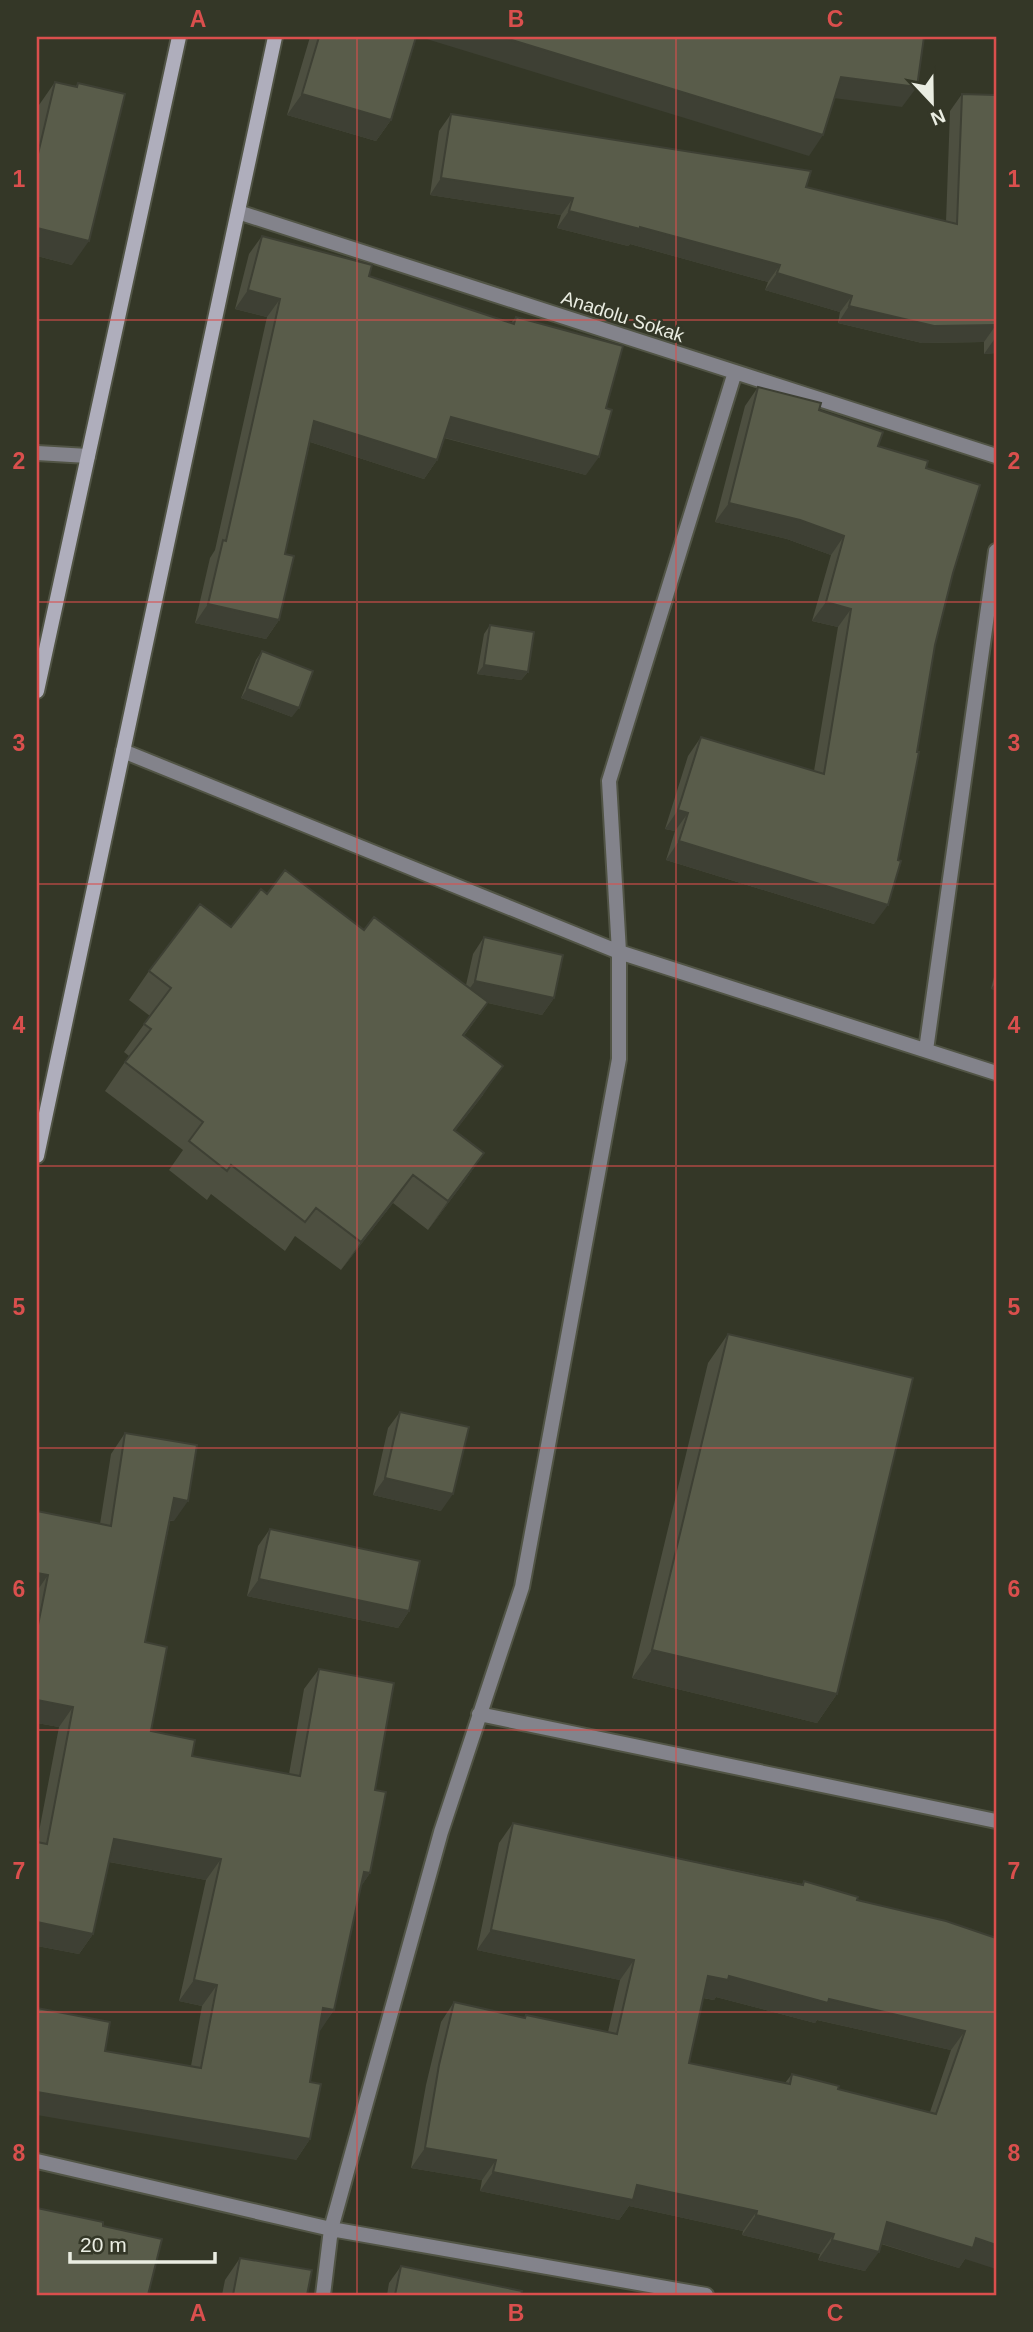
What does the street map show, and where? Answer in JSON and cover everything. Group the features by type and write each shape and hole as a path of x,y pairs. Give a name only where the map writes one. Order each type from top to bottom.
{"main road":[{"path":"37,691 179,37"},
{"path":"37,1156 275,37"}],"street":[{"name":"Anadolu Sokak","path":"238,212 996,456"},
{"path":"323,2295 331,2229 441,1832 524,1573 618,1059 619,952 609,781 735,372"},
{"path":"37,453 88,456"},
{"path":"926,1050 996,551"},
{"path":"123,751 619,952 996,1073"},
{"path":"480,1714 996,1821"},
{"path":"37,2161 331,2229 706,2295"}],"building":[{"path":"319,37 416,37 391,120 302,94"},
{"path":"502,37 924,37 917,87 841,77 823,135"},
{"path":"55,82 77,87 78,83 125,94 89,241 37,228 37,158"},
{"path":"962,94 996,95 996,325 934,326 849,306 852,296 777,273 780,265 640,227 569,211 573,198 441,178 451,114 811,171 806,187 957,224"},
{"path":"262,236 372,265 369,276 514,324 516,317 623,346 606,408 612,410 599,457 451,417 437,460 314,421 285,554 294,556 279,620 208,604 223,540 226,541 280,299 248,290"},
{"path":"758,387 821,403 819,410 883,432 878,446 928,461 926,468 980,485 953,573 935,645 919,752 898,860 901,861 888,905 679,841 688,813 678,810 701,737 824,774 851,609 826,602 844,536 800,520 729,503"},
{"path":"490,625 534,632 528,672 484,665"},
{"path":"262,651 313,671 299,708 247,689"},
{"path":"285,870 364,930 374,917 488,1002 463,1035 503,1066 454,1130 484,1153 448,1201 413,1175 361,1242 316,1208 305,1222 231,1165 227,1171 189,1141 203,1122 125,1062 151,1029 144,1024 171,988 149,971 200,904 231,927 261,889 267,894"},
{"path":"484,937 563,955 554,998 475,981"},
{"path":"728,1334 913,1378 837,1694 652,1650"},
{"path":"400,1412 469,1427 453,1494 385,1478"},
{"path":"125,1433 197,1445 188,1501 174,1498 145,1642 167,1647 151,1731 195,1740 192,1756 300,1776 319,1669 394,1683 375,1790 386,1792 370,1873 364,1872 334,2010 323,2008 310,2082 321,2084 310,2139 37,2092 37,2008 110,2022 105,2051 201,2068 217,1985 194,1980 221,1859 114,1839 93,1934 37,1922 37,1842 47,1844 73,1707 37,1700 37,1630 48,1575 37,1573 37,1511 111,1526"},
{"path":"270,1529 420,1561 409,1611 259,1579"},
{"path":"513,1823 803,1885 804,1881 858,1897 857,1900 946,1921 996,1938 996,2245 976,2238 973,2248 887,2222 879,2252 832,2240 834,2234 756,2215 757,2211 637,2185 633,2200 493,2172 496,2160 425,2148 439,2065 454,2002 617,2034 634,1960 491,1930","holes":["708,1976 728,1980 729,1976 828,2003 829,1999 965,2031 936,2114 838,2089 839,2086 792,2074 790,2084 689,2063"]},
{"path":"37,2208 103,2222 103,2226 162,2239 148,2295 37,2295"},
{"path":"240,2258 312,2270 307,2295 233,2295"},
{"path":"401,2266 522,2291 521,2295 395,2295"}]}
